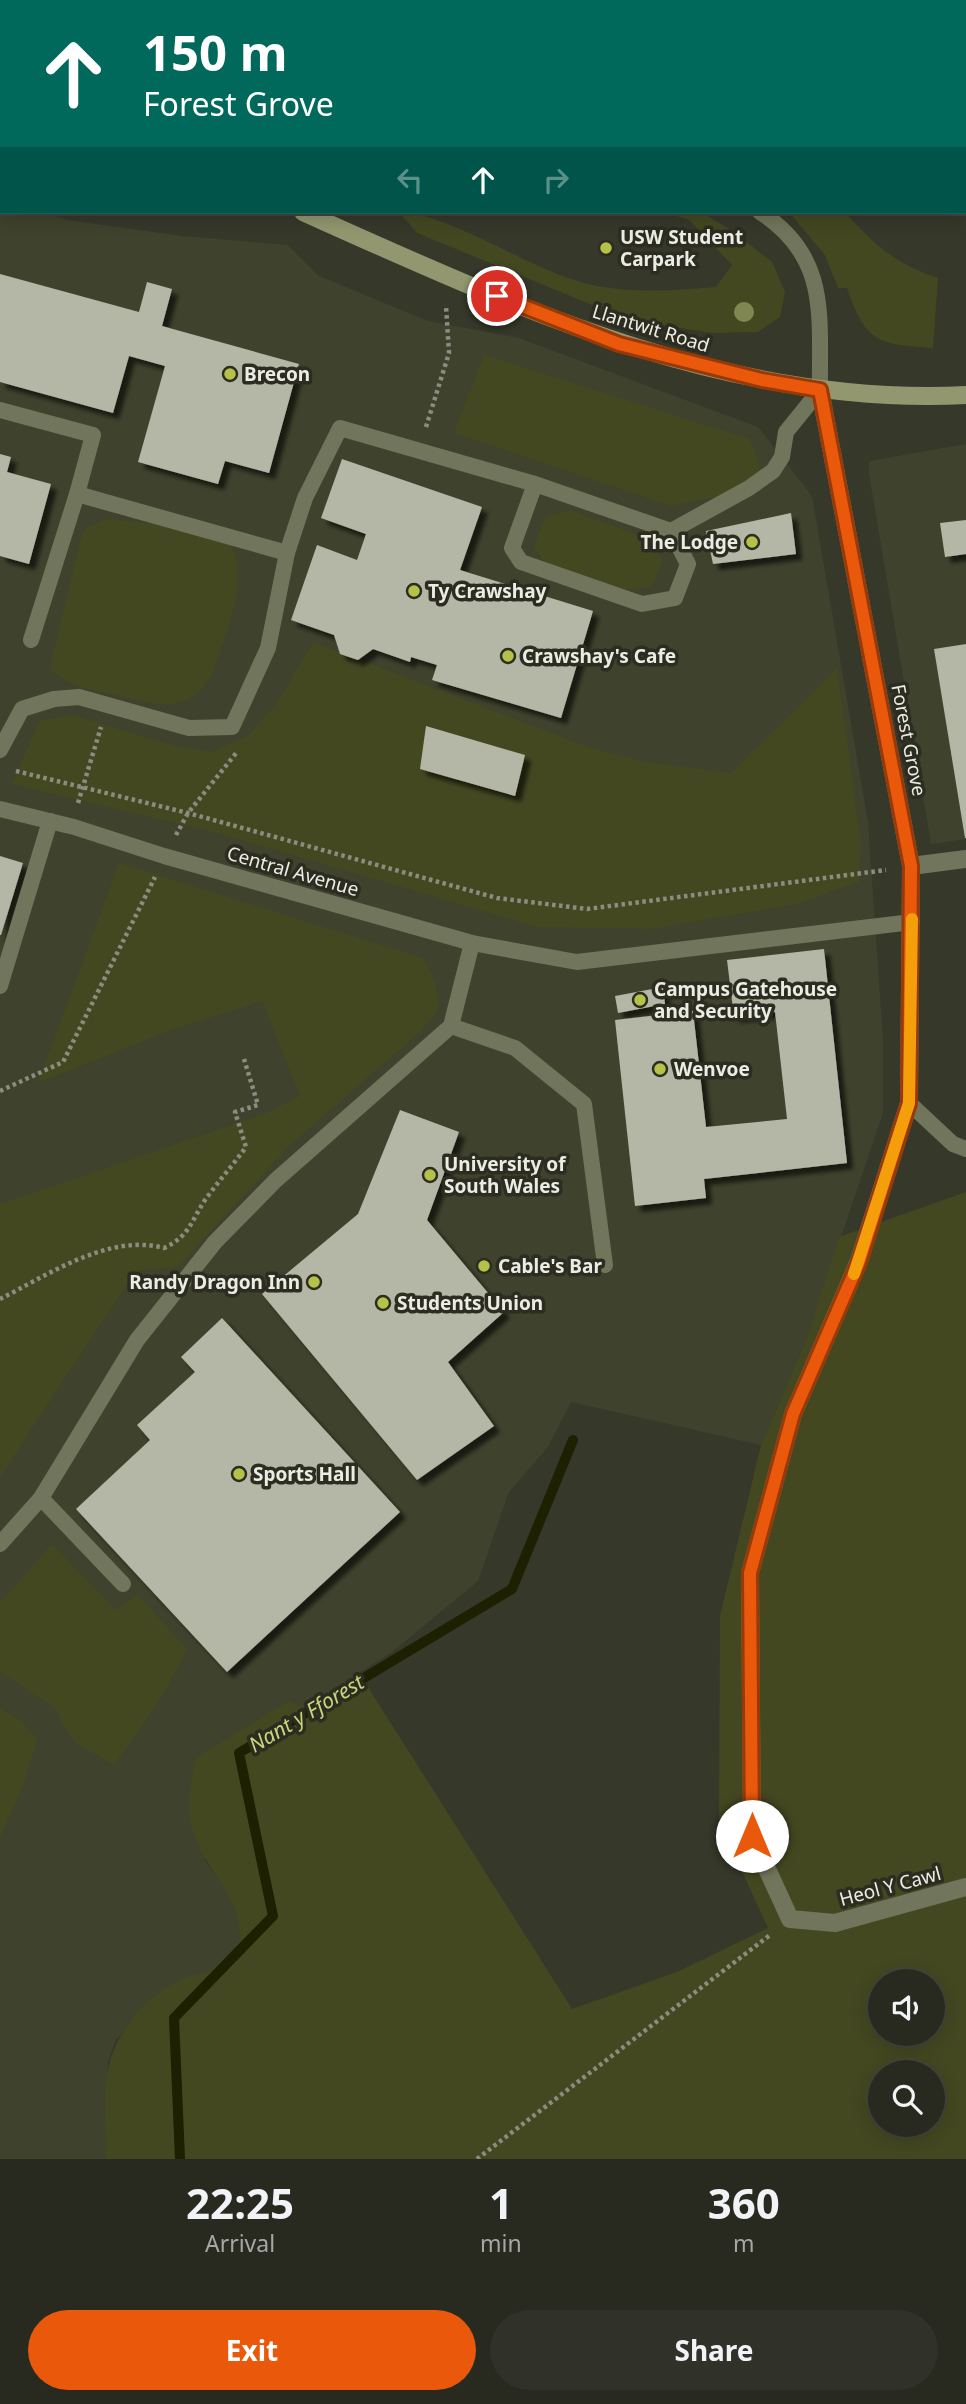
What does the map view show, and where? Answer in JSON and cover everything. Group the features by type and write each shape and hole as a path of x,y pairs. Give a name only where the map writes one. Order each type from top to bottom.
{"main road":[{"name":"Llantwit Road","path":"308,214 448,276 619,344 762,380 820,390 866,396 966,395"}],"street":[{"name":"Forest Grove","path":"790,1919 752,1836 750,1573 793,1414 859,1262 909,1103 911,866 820,390"},
{"path":"911,866 966,859"},
{"name":"Heol Y Cawl","path":"790,1919 835,1923 966,1887"}],"lane":[{"path":"671,531 749,488 773,471 782,457 786,432 820,390 815,278 789,233 763,214"},
{"path":"0,410 93,435 30,640"},
{"path":"0,750 22,709 54,699 79,697 189,728 232,726 268,648 287,553 306,498 340,428 535,484 671,531 688,564 675,598 642,604 520,562 512,548 535,484"},
{"path":"77,494 287,553"},
{"name":"Central Avenue","path":"0,809 74,827 164,856 472,943 577,962 912,922"},
{"path":"0,986 50,821"},
{"path":"0,1544 41,1498 137,1339 215,1242 276,1180 451,1026 472,943"},
{"path":"451,1026 514,1048 584,1104 605,1265"},
{"path":"909,1103 953,1144 966,1149"},
{"path":"41,1498 122,1584"}],"path":[{"path":"422,439 449,353 446,306"},
{"path":"74,827 81,785 108,707"},
{"path":"21,772 188,813 497,898 587,909 911,866"},
{"path":"0,1091 63,1062 164,856 188,813"},
{"path":"0,1298 92,1254 144,1243 164,1248 177,1242 193,1224 204,1202 246,1147 235,1112 258,1105 244,1059"},
{"path":"477,2159 790,1919"}],"shaded area":[{"name":"University of South Wales","path":"0,214 49,214 67,220 183,236 288,245 319,276 428,321 519,338 758,427 812,496 868,822 883,1039 883,1113 808,1335 761,1445 571,1402 548,1447 509,1492 478,1581 392,1652 303,1708 288,1701 205,1860 229,1894 240,1918 242,1939 239,1959 230,1967 210,1972 116,2039 108,2062 106,2159 0,2159"},
{"path":"966,444 966,839 931,844 869,461"}],"green space":[{"path":"401,214 417,214 437,220 550,271 586,283 623,289 716,287 732,265 689,220 670,214 704,214 732,231 772,262 785,292 780,317 758,332 713,333 662,325 607,311 417,233"},
{"path":"791,214 847,214 865,234 898,260 938,278 933,348 887,342 868,331 847,288 838,288 825,255"},
{"path":"484,355 750,439 761,470 721,496 671,506 454,433"},
{"path":"570,510 646,538 663,559 652,587 626,590 546,564 534,547 545,517"},
{"path":"106,519 158,524 231,544 238,576 229,625 213,673 192,697 181,702 157,704 88,689 71,684 50,668 80,541 85,528"},
{"path":"313,642 591,748 646,762 731,773 837,668 861,844 859,882 797,904 652,929 537,927 225,835 12,784 39,721 72,715 175,746 211,752 247,736 275,706"},
{"path":"119,863 423,958 435,981 439,1008 421,1031 289,1146 178,1267 136,1271 0,1477 0,1204 264,1114 300,1096 262,1001 169,1031 38,1083"},
{"path":"966,1192 966,2159 106,2159 105,2101 108,2067 122,2034 139,2011 163,1989 185,1978 226,1967 239,1959 237,1918 231,1902 196,1840 190,1821 189,1799 194,1762 197,1757 289,1701 304,1708 359,1673 572,2009 677,1972 768,1928 719,1822 720,1616 761,1445 808,1335 839,1237"},
{"path":"52,1544 115,1610 138,1595 187,1650 160,1700 114,1765 75,1743 53,1707 0,1672 0,1602"},
{"path":"0,1708 21,1721 37,1739 24,1783 0,1838"}],"building":[{"name":"Brecon","path":"0,274 139,312 147,282 172,289 162,326 299,364 269,473 225,461 218,484 138,462 165,366 129,356 113,413 0,382"},
{"path":"0,454 11,457 7,472 51,484 29,564 0,556"},
{"name":"Ty Crawshay","path":"342,459 482,507 460,570 593,611 561,718 432,680 437,665 411,657 410,662 373,649 358,660 340,654 334,635 291,620 317,545 357,560 366,534 321,518"},
{"name":"The Lodge","path":"791,513 796,554 713,564 706,531"},
{"path":"966,520 966,554 945,557 940,523"},
{"path":"966,644 966,838 965,838 934,649"},
{"path":"426,726 525,755 515,796 420,769"},
{"path":"0,856 23,863 1,935 0,935"},
{"name":"Wenvoe","path":"824,949 847,1163 704,1179 706,1198 635,1206 615,1020 693,1011 706,1127 787,1119 775,1012 734,1017 727,960"},
{"name":"Campus Gatehouse and Security","path":"663,987 665,1004 618,1013 615,996"},
{"name":"Students Union","path":"400,1110 459,1132 427,1220 504,1312 448,1362 494,1426 417,1480 262,1294 358,1214"},
{"name":"Sports Hall","path":"222,1318 400,1512 227,1672 76,1509 150,1440 137,1425 195,1372 181,1357"}],"waterway":[{"name":"Nant y Fforest","path":"180,2159 174,2018 273,1916 239,1753 512,1589 573,1440"}],"slow traffic":[{"path":"854,1274 909,1103 912,919"}],"place":[{"name":"USW Student Carpark","path":"606,248"},
{"name":"Brecon","path":"230,374"},
{"name":"The Lodge","path":"752,542"},
{"name":"Ty Crawshay","path":"414,591"},
{"name":"Crawshay's Cafe","path":"508,656"},
{"name":"Campus Gatehouse and Security","path":"640,1000"},
{"name":"Wenvoe","path":"660,1069"},
{"name":"University of South Wales","path":"430,1175"},
{"name":"Cable's Bar","path":"484,1266"},
{"name":"Randy Dragon Inn","path":"314,1282"},
{"name":"Students Union","path":"383,1303"},
{"name":"Sports Hall","path":"239,1474"}],"route":[{"path":"497,296 619,344 762,380 820,390 911,866 909,1103 859,1262 793,1414 750,1573 752,1836"}]}
